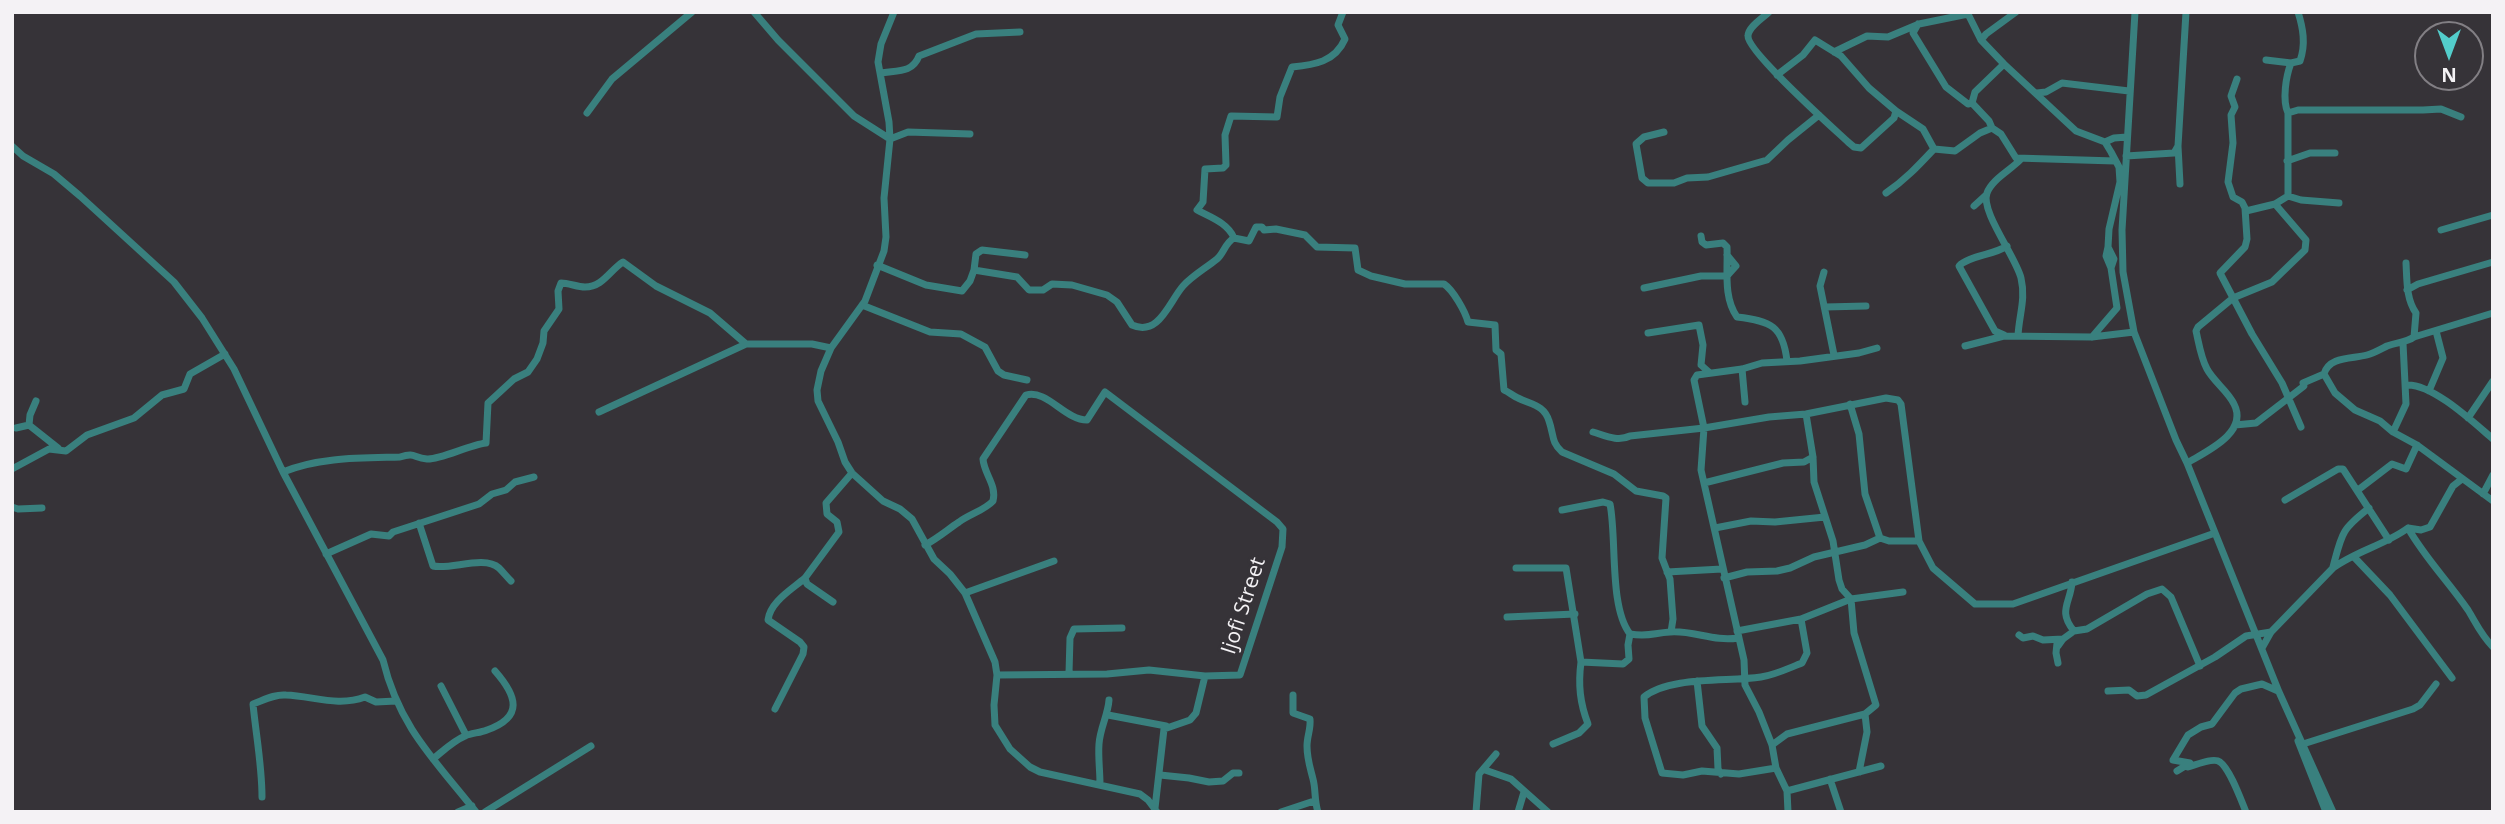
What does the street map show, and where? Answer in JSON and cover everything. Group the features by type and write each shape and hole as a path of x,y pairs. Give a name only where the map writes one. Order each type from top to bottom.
{"street":[{"path":"587,113 612,79 692,12"},
{"path":"754,12 778,40 854,116 890,139"},
{"path":"894,12 879,53 880,73 890,122 884,198 884,251 862,305 831,348 821,371 818,401 852,473 883,501 900,509 912,519 934,559 965,593 990,650 997,675 995,725 1010,749 1030,767 1040,772 1140,794 1156,810"},
{"path":"1234,238 1231,230 1197,210 1204,195 1205,169 1223,168 1226,165 1225,135 1231,116 1277,117 1280,97 1292,67 1313,67 1336,53 1345,39 1338,25 1343,12"},
{"path":"1769,12 1748,31 1747,39 1777,75 1854,147 1861,148 1894,118 1896,111"},
{"path":"1981,40 2016,12"},
{"path":"2092,337 2117,308 2111,268 2106,256 2109,229 2126,159 2135,12"},
{"path":"2180,184 2178,146 2186,12"},
{"path":"2266,60 2291,63 2300,61 2303,30 2298,12"},
{"path":"1834,52 1867,36 1888,37 1919,24 1967,13 1981,40 2004,64 2076,131 2105,142 2119,167 2122,184 2123,272 2134,332 2278,692 2333,812"},
{"path":"1919,24 1913,33 1946,87 1968,104 1972,103 1992,128 2001,134 2012,154 2021,159 2114,161 2174,153 2178,146"},
{"path":"880,73 909,70 919,57 976,34 1020,32"},
{"path":"1777,75 1798,59 1815,40 1841,56 1870,88 1896,111 1923,129 1934,149"},
{"path":"2288,197 2289,158 2285,97 2291,63"},
{"path":"1972,103 1975,92 2004,64"},
{"path":"2237,79 2231,96 2235,107 2231,115 2233,143 2228,182 2233,197 2242,202 2246,211 2247,244 2220,273 2282,383 2301,427"},
{"path":"2037,93 2046,92 2063,83 2129,91"},
{"path":"2287,113 2298,110 2423,110 2434,107 2461,117"},
{"path":"1664,132 1644,137 1636,144 1642,178 1648,183 1674,183 1687,178 1708,177 1767,160 1819,115"},
{"path":"1934,149 1955,151 1992,128"},
{"path":"890,139 908,132 970,134"},
{"path":"2105,142 2127,137"},
{"path":"12,146 23,156 54,174 174,282 202,318 225,354 383,660 390,690 408,725 474,809 458,812"},
{"path":"1886,192 1910,176 1934,149"},
{"path":"2289,158 2310,153 2335,153"},
{"path":"1974,206 1995,181 2021,159"},
{"path":"1986,194 1990,214 2016,261 2024,290 2024,307 2019,318 2018,336"},
{"path":"2246,211 2275,204 2288,197 2339,203"},
{"path":"2187,463 2223,441 2235,425 2235,405 2205,367 2196,331 2202,321 2233,298 2272,282 2305,250 2306,240 2275,204"},
{"path":"2441,230 2493,215"},
{"path":"974,270 1017,277 1028,290 1042,290 1052,284 1096,290 1116,302 1132,326 1142,328 1152,326 1160,320 1184,285 1217,259 1229,240 1234,238 1249,242 1256,227 1305,235 1317,247 1354,248 1358,270 1371,276 1405,284 1421,282 1448,286 1456,301 1464,308 1468,321 1495,325 1496,350 1501,354 1504,390 1539,406 1550,423 1552,440 1556,447 1614,474 1636,491 1666,498 1662,558 1670,579 1673,619 1671,632"},
{"path":"1644,288 1701,276 1727,276 1736,266 1727,255 1725,243 1706,245 1701,236"},
{"path":"2004,336 1995,331 1959,266 1964,261 1997,252 2007,246"},
{"path":"877,265 926,285 962,291 970,281 976,254 982,250 1025,255"},
{"path":"284,472 297,466 322,462 412,454 427,460 473,444 486,443 488,403 514,379 528,372 537,359 544,331 559,309 558,291 561,283 585,287 595,285 603,281 614,267 624,262 656,286 710,313 746,344"},
{"path":"2407,290 2418,284 2493,262"},
{"path":"2406,263 2407,290 2411,306 2416,313 2414,337"},
{"path":"1825,272 1820,286 1834,355"},
{"path":"1727,276 1737,317 1776,327 1786,348 1787,361"},
{"path":"862,305 930,332 961,334 985,347 998,371 1027,380"},
{"path":"1825,307 1866,306"},
{"path":"2493,313 2414,337 2403,343 2391,344 2369,355 2332,362 2326,367 2324,374 2335,393 2355,410 2380,421 2393,432 2417,445 2493,501"},
{"path":"1648,333 1699,325 1703,345 1701,365 1710,373"},
{"path":"2429,391 2443,358 2436,331"},
{"path":"1965,346 2004,336 2092,337 2134,332"},
{"path":"2393,432 2406,404 2403,343"},
{"path":"599,412 746,344 812,344 831,348"},
{"path":"1788,812 1787,791 1776,768 1772,745 1745,685 1744,660 1701,470 1704,428 1694,380 1697,375 1742,369 1762,363 1859,353 1877,348"},
{"path":"12,469 49,449 66,450 87,435 134,418 162,396 184,389 190,374 225,354"},
{"path":"1742,369 1745,402"},
{"path":"2235,425 2256,424 2288,400 2304,383 2324,374"},
{"path":"2468,418 2493,381"},
{"path":"2406,386 2414,385 2429,391 2493,439"},
{"name":"Ijofi Street","path":"925,545 958,522 989,506 993,500 993,486 984,459 1026,395 1031,394 1041,397 1072,417 1087,420 1105,392 1283,529 1282,547 1240,675 1205,676 1149,670 1107,674 997,675"},
{"path":"1593,432 1615,439 1704,428 1769,416 1806,414 1886,398 1898,400 1902,404 1919,541 1933,568 1975,604 2013,604 2176,549 2215,533"},
{"path":"29,425 36,401"},
{"path":"1850,404 1859,434 1866,494 1880,538"},
{"path":"1772,745 1787,734 1865,714 1876,705 1854,634 1851,599 1842,590 1835,551 1814,482 1806,414"},
{"path":"29,425 58,448"},
{"path":"16,428 29,425"},
{"path":"2358,490 2392,464 2406,469 2417,445"},
{"path":"1704,483 1783,463 1804,462 1813,457"},
{"path":"2286,500 2341,468 2348,474 2389,540"},
{"path":"775,709 804,647 768,620 768,616 777,602 805,579 839,532 837,522 827,514 826,503 852,473"},
{"path":"2483,494 2493,475"},
{"path":"326,554 371,534 389,536 393,532 480,503 492,494 506,490 515,482 534,477"},
{"path":"2262,648 2271,632 2333,568 2408,528 2421,530 2430,527 2453,486 2462,479"},
{"path":"1562,510 1602,502 1610,504 1617,590 1624,626 1630,634 1649,637 1671,632 1724,640 1737,634 1801,619 1851,599 1903,592"},
{"path":"12,507 42,508"},
{"path":"2333,568 2344,530 2369,508"},
{"path":"1714,528 1751,521 1775,522 1825,517"},
{"path":"419,523 433,566 442,568 474,563 498,566 511,581"},
{"path":"2408,528 2420,550 2468,611 2481,635 2493,647"},
{"path":"1724,578 1747,572 1790,568 1880,538 1889,541 1919,541"},
{"path":"2354,556 2390,595 2452,678"},
{"path":"965,593 1054,561"},
{"path":"1516,568 1566,568 1581,662 1581,704 1588,724 1579,733 1553,744"},
{"path":"1667,572 1722,569"},
{"path":"805,579 807,584 833,602"},
{"path":"2072,582 2065,617 2074,631"},
{"path":"2020,635 2023,638 2033,636 2059,641 2074,631 2087,629 2132,601 2162,589 2171,597 2200,666"},
{"path":"1507,617 1575,614"},
{"path":"1776,768 1739,774 1702,771 1683,775 1662,773 1645,718 1644,697 1654,689 1697,681 1765,677 1802,663 1807,653 1801,619"},
{"path":"1069,673 1070,638 1074,629 1122,628"},
{"path":"2108,691 2129,690 2137,696 2146,695 2200,666 2246,636 2271,632"},
{"path":"1581,662 1623,664 1629,659 1630,634"},
{"path":"2058,663 2056,653 2059,641"},
{"path":"433,759 467,735 485,731 509,717 514,707 513,695 495,671"},
{"path":"1108,715 1166,726 1189,720 1196,713 1205,676"},
{"path":"1697,681 1702,726 1716,744 1718,769 1721,774"},
{"path":"2246,812 2229,775 2218,761 2177,771 2190,763 2173,760 2188,735 2212,724 2241,689 2262,684 2278,692"},
{"path":"2303,744 2413,709 2420,705 2436,684"},
{"path":"441,686 467,735"},
{"path":"262,797 257,753 259,736 253,704 273,696 286,695 320,701 354,701 365,697 376,702 396,701"},
{"path":"1293,695 1293,713 1310,719 1307,764 1314,782 1314,801 1318,812"},
{"path":"1100,784 1099,744 1108,715 1109,701"},
{"path":"1859,772 1867,732 1865,714"},
{"path":"1156,810 1166,726"},
{"path":"2297,731 2298,744 2326,812"},
{"path":"485,812 591,746"},
{"path":"1476,812 1479,774 1496,754"},
{"path":"1787,791 1881,766"},
{"path":"1485,770 1511,779 1548,812"},
{"path":"1160,775 1209,782 1223,780 1233,773 1239,773"},
{"path":"1830,779 1840,812"},
{"path":"1518,812 1524,792"},
{"path":"1281,812 1314,801"}]}
